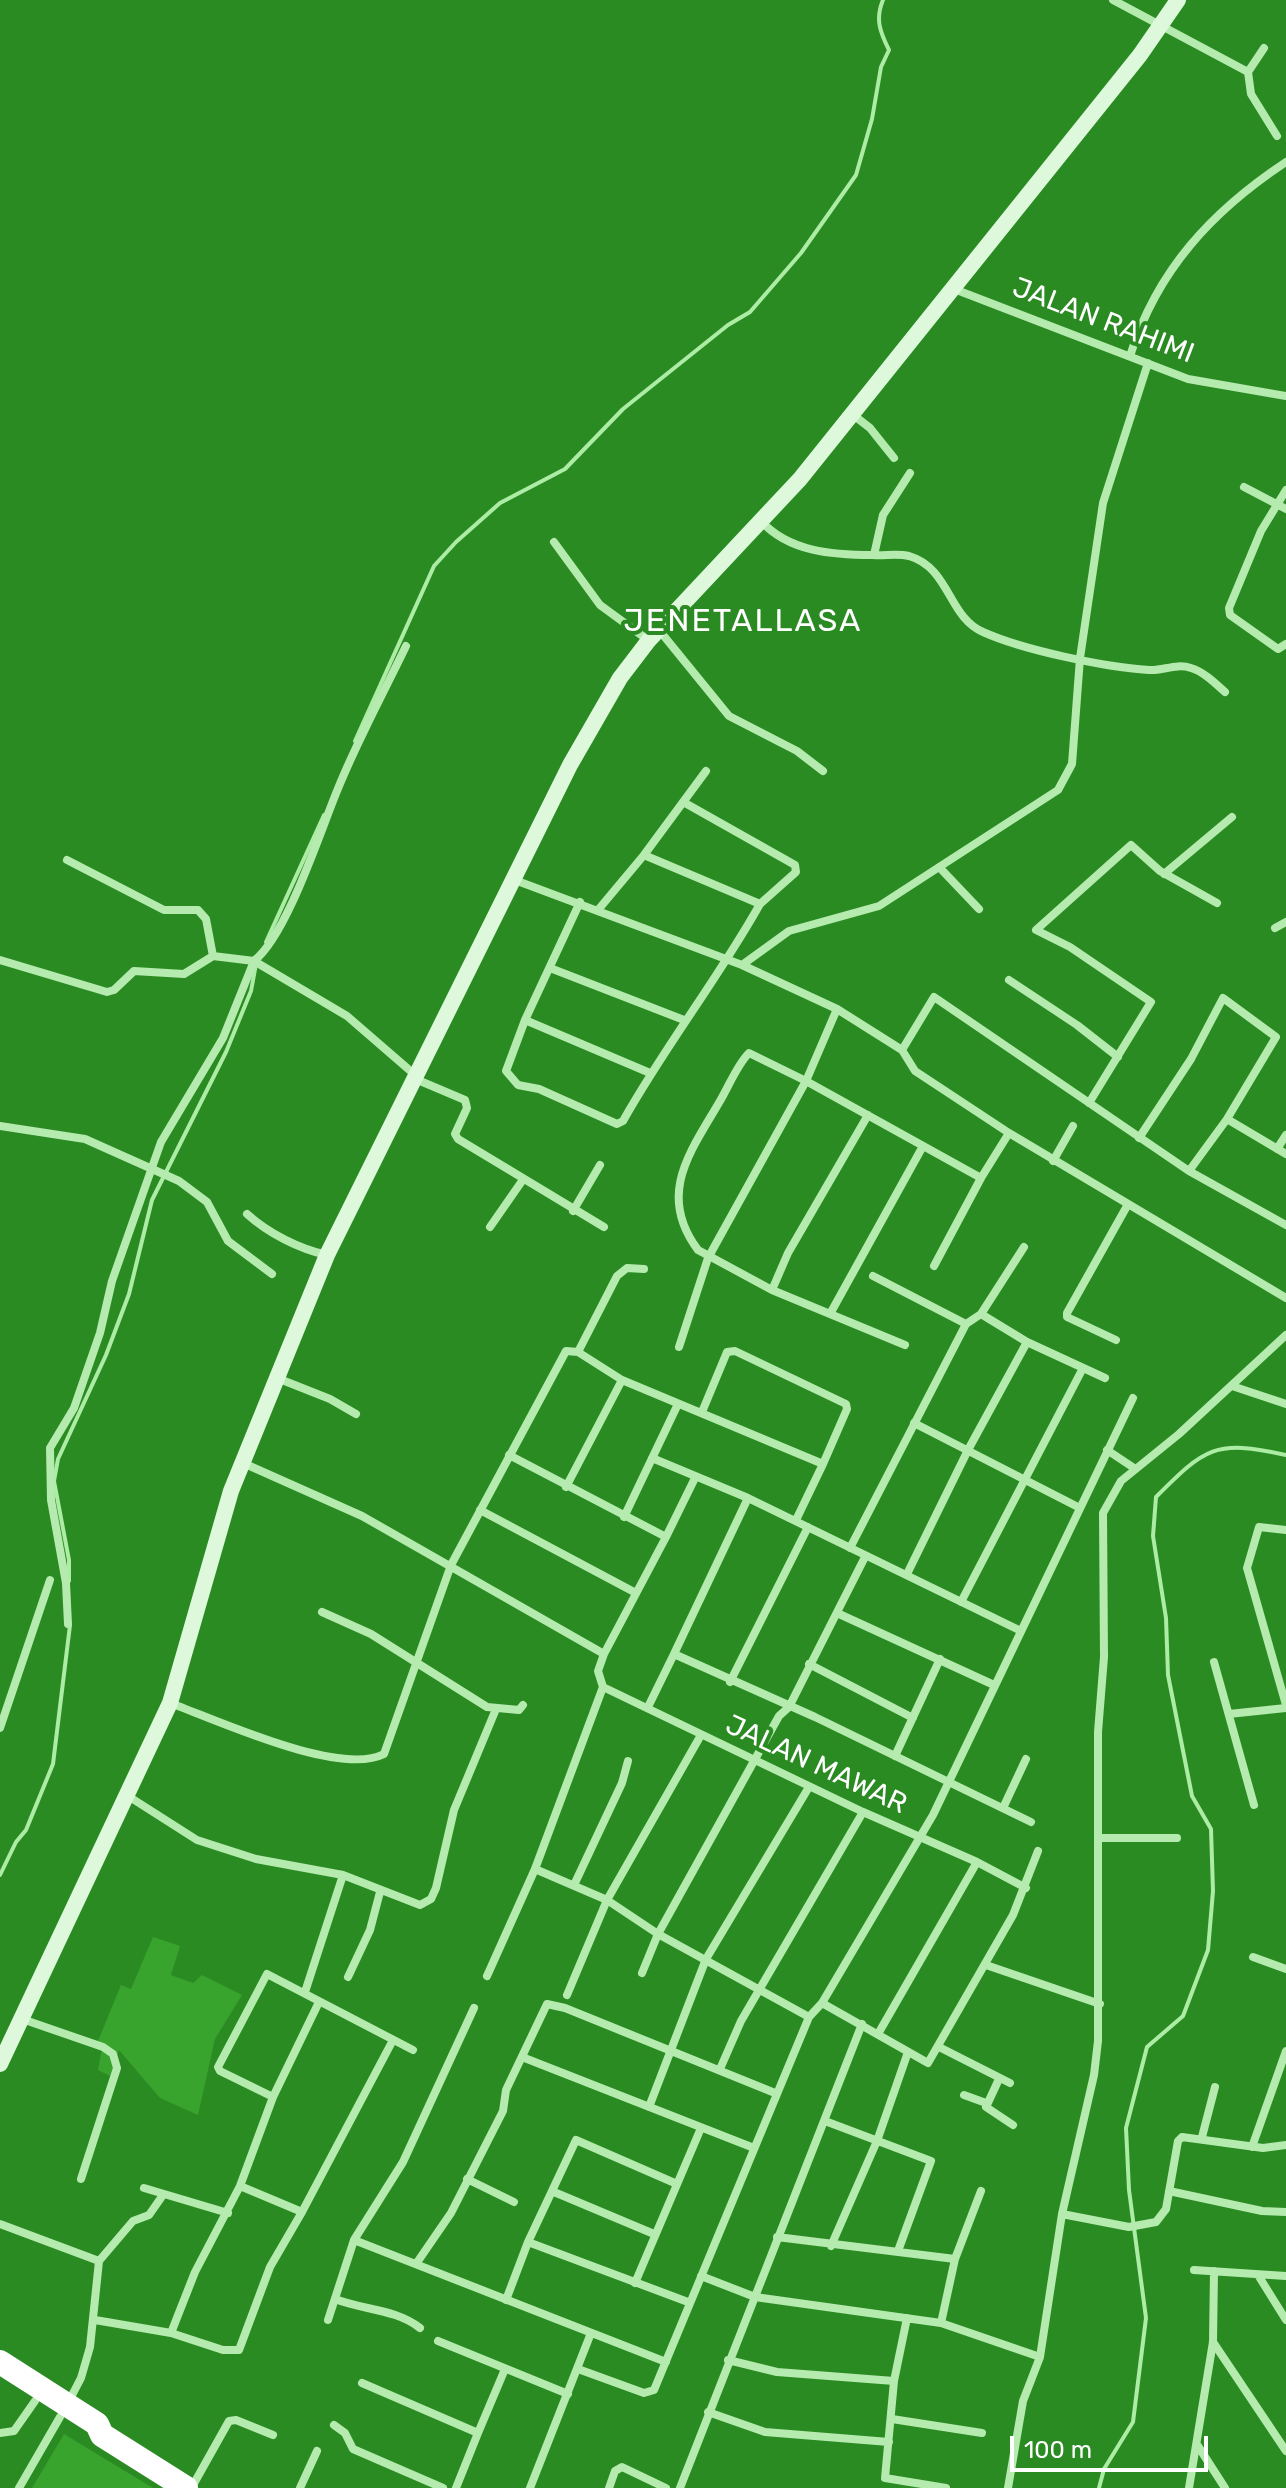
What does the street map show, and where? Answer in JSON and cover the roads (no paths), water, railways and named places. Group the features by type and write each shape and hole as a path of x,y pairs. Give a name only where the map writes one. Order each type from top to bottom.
{"highway":[{"path":"0,2362 64,2411 90,2437 102,2435 189,2488"},
{"path":"0,2379 35,2401 64,2411"}],"street":[{"path":"1113,0 1248,72"},
{"path":"2,2055 22,2019 170,1703 219,1530 276,1378 327,1255 511,878 570,765 620,678 654,635 761,521 852,414 954,289 1178,0"},
{"path":"1264,48 1248,72 1251,94 1277,136"},
{"path":"1130,356 1139,329 1173,263 1222,210 1286,162"},
{"name":"JALAN RAHIMI","path":"954,289 1188,379 1286,396"},
{"path":"742,965 789,931 879,906 1058,790 1072,764 1080,658 1103,503 1148,363"},
{"path":"852,414 870,428 894,458"},
{"path":"874,555 883,515 910,473"},
{"path":"1244,487 1286,509"},
{"path":"1286,490 1276,502 1229,613 1278,649 1286,644"},
{"path":"761,521 785,541 799,546 907,556 923,561 940,575 960,610 981,631 1080,658 1150,671 1189,667 1225,692"},
{"path":"554,542 600,605 654,635 729,716 797,751 823,771"},
{"path":"68,1624 66,1583 51,1500 50,1448 74,1408 100,1333 112,1281 156,1170 161,1142 223,1038 254,961 265,953 296,896 337,791 406,646"},
{"path":"598,910 685,803 706,771"},
{"path":"580,902 525,1020 506,1071 518,1085 539,1089 617,1124 623,1121 684,1020 728,962 760,904 796,872 795,865 685,803"},
{"path":"1164,874 1232,817"},
{"path":"1089,1103 1151,1002 1070,947 1036,930 1126,847 1134,846 1164,874 1217,903"},
{"path":"644,855 760,904"},
{"path":"67,860 164,910 198,910 206,919 213,956"},
{"path":"940,868 979,909"},
{"path":"511,878 742,965 837,1009 902,1050 915,1071 1009,1133 1286,1298"},
{"path":"1275,928 1286,922"},
{"path":"0,960 107,992 114,990 134,971 184,974 213,956 254,961 347,1016 413,1076 465,1100 467,1108 456,1136 522,1181 604,1227"},
{"path":"550,968 684,1020"},
{"path":"1009,980 1077,1025 1118,1057"},
{"path":"902,1050 934,997 1189,1171 1286,1225"},
{"path":"1139,1138 1169,1096 1223,998 1276,1037 1227,1119 1189,1171"},
{"path":"679,1347 708,1258 806,1081 837,1009"},
{"path":"525,1020 650,1073"},
{"path":"905,1345 772,1290 708,1258 691,1241 681,1215 678,1182 684,1164 746,1055 754,1055 981,1178"},
{"path":"772,1290 788,1253 868,1115"},
{"path":"1227,1119 1286,1154"},
{"path":"0,1126 85,1139 179,1181 207,1202 228,1241 272,1274"},
{"path":"1053,1161 1073,1126"},
{"path":"934,1266 1009,1133"},
{"path":"1277,1149 1286,1135"},
{"path":"830,1314 923,1146"},
{"path":"573,1211 600,1165"},
{"path":"490,1227 522,1181"},
{"path":"1116,1340 1067,1317 1067,1313 1127,1206"},
{"path":"247,1214 259,1225 294,1243 327,1255"},
{"path":"850,1548 966,1324 981,1314 1024,1247"},
{"path":"578,1352 617,1276 627,1268 644,1269"},
{"path":"873,1276 966,1324"},
{"path":"981,1314 1027,1342 1105,1378"},
{"path":"1008,2488 1023,2401 1040,2357 1062,2214 1094,2075 1100,2004 1098,1732 1104,1657 1102,1527 1107,1500 1134,1468 1232,1386 1286,1335"},
{"path":"907,1574 968,1450 1027,1342"},
{"path":"702,1412 727,1352 735,1351 846,1404 847,1409 796,1520"},
{"path":"170,1703 296,1750 348,1758 380,1757 388,1749 414,1664 451,1565 564,1352 578,1352 622,1380 823,1464"},
{"path":"961,1602 1083,1368"},
{"path":"276,1378 330,1399 356,1414"},
{"path":"566,1487 622,1380"},
{"path":"1232,1386 1286,1404"},
{"path":"578,2369 650,2393 666,2362 688,2302 809,2017 822,2003 920,1838 1133,1398"},
{"path":"624,1517 678,1404"},
{"path":"914,1423 1078,1507"},
{"path":"1107,1450 1134,1468"},
{"path":"509,1455 666,1537"},
{"path":"652,1458 796,1520 865,1557 907,1574 1021,1631"},
{"path":"243,1463 318,1494 451,1565 604,1654"},
{"path":"487,1976 535,1869 603,1687 598,1671 604,1654 695,1478"},
{"path":"648,1707 748,1498"},
{"path":"480,1510 636,1593"},
{"path":"730,1682 808,1527"},
{"path":"1229,1714 1286,1707 1247,1568 1259,1527 1286,1530"},
{"path":"642,1973 658,1934 779,1716 789,1707 865,1557"},
{"path":"0,1728 50,1580"},
{"path":"322,1612 371,1634 476,1702 496,1709 519,1710 523,1705"},
{"path":"837,1613 994,1685"},
{"path":"674,1654 1031,1822"},
{"path":"895,1756 940,1659"},
{"path":"1214,1662 1254,1805"},
{"path":"809,1664 913,1718"},
{"name":"JALAN MAWAR","path":"603,1687 809,1787 977,1862 1026,1888"},
{"path":"128,1796 197,1840 256,1859 343,1875 414,1904 431,1899 446,1855 454,1810 496,1709"},
{"path":"567,1995 607,1900 701,1735"},
{"path":"1003,1808 1026,1759"},
{"path":"574,1885 622,1783 628,1761"},
{"path":"649,2107 706,1959 809,1787"},
{"path":"720,2069 759,1989 863,1812"},
{"path":"1099,1838 1177,1838"},
{"path":"822,2003 928,2063 986,1965 1026,1888 1038,1851"},
{"path":"878,2034 977,1862"},
{"path":"535,1869 607,1900 658,1934 809,2017"},
{"path":"305,1992 343,1875"},
{"path":"348,1977 370,1930 380,1892"},
{"path":"1253,1957 1286,1969"},
{"path":"986,1965 1100,2004"},
{"path":"273,2097 220,2071 219,2061 267,1974 413,2050"},
{"path":"171,2333 195,2272 240,2186 273,2097 319,2002"},
{"path":"416,2264 451,2213 503,2111 506,2090 542,2012 552,2003 775,2093"},
{"path":"328,2320 354,2240 403,2162 474,2008"},
{"path":"22,2019 103,2047 113,2054 117,2068 81,2179"},
{"path":"680,2488 862,2024"},
{"path":"95,2320 171,2333 223,2350 239,2350 270,2267 393,2040"},
{"path":"939,2047 1010,2083"},
{"path":"1252,2147 1286,2051"},
{"path":"831,2246 877,2141 908,2052"},
{"path":"522,2057 754,2148"},
{"path":"999,2079 986,2103 988,2111 1013,2125"},
{"path":"1202,2137 1215,2087"},
{"path":"964,2095 986,2103"},
{"path":"825,2121 931,2161 898,2251"},
{"path":"635,2283 701,2128"},
{"path":"1062,2214 1129,2227 1152,2225 1164,2213 1179,2139 1202,2137 1252,2147 1286,2145"},
{"path":"506,2300 528,2242 576,2140 677,2184"},
{"path":"467,2179 514,2202"},
{"path":"240,2186 302,2212"},
{"path":"144,2188 228,2213"},
{"path":"941,2323 955,2259 981,2191"},
{"path":"1169,2191 1262,2211 1286,2212"},
{"path":"554,2192 654,2234"},
{"path":"19,2488 81,2378 95,2320 99,2261 133,2221 149,2215 163,2195"},
{"path":"0,2224 99,2261"},
{"path":"777,2237 955,2259"},
{"path":"354,2240 666,2362"},
{"path":"528,2242 688,2302"},
{"path":"1194,2270 1286,2276"},
{"path":"1189,2488 1213,2342 1214,2271"},
{"path":"1258,2275 1286,2320"},
{"path":"701,2276 755,2297 941,2323 1040,2357"},
{"path":"335,2299 362,2309 400,2315 420,2328"},
{"path":"907,2318 894,2381 886,2479 946,2488"},
{"path":"530,2488 591,2333"},
{"path":"438,2341 568,2394"},
{"path":"1213,2342 1286,2451"},
{"path":"728,2360 777,2372 894,2381"},
{"path":"456,2488 505,2369"},
{"path":"362,2383 478,2433"},
{"path":"0,2433 14,2431 35,2401"},
{"path":"708,2412 765,2432 889,2442"},
{"path":"892,2419 982,2433"},
{"path":"189,2488 225,2423 236,2420 273,2435"},
{"path":"334,2425 345,2433 353,2449 443,2488"},
{"path":"1198,2446 1225,2488"},
{"path":"300,2488 317,2451"},
{"path":"609,2488 615,2471 622,2467 666,2488"}],"waterway":[{"path":"355,741 434,566 500,503 565,469 623,409 728,325 750,312 801,253 856,175 872,119 881,67 889,50 880,25 879,13 883,0"},
{"path":"266,942 324,815"},
{"path":"69,1581 69,1560 54,1481 58,1459 106,1355 129,1294 152,1200 226,1052 251,991 256,964"},
{"path":"1099,2488 1104,2469 1133,2422 1146,2318 1129,2190 1126,2128 1147,2047 1183,2016 1208,1950 1213,1891 1211,1829 1192,1796 1168,1675 1166,1618 1153,1536 1156,1497 1187,1468 1213,1452 1243,1448 1286,1455"},
{"path":"0,1875 16,1842 26,1830 53,1764 70,1625"}],"district":[{"name":"JENETALLASA","path":"743,622"}]}
